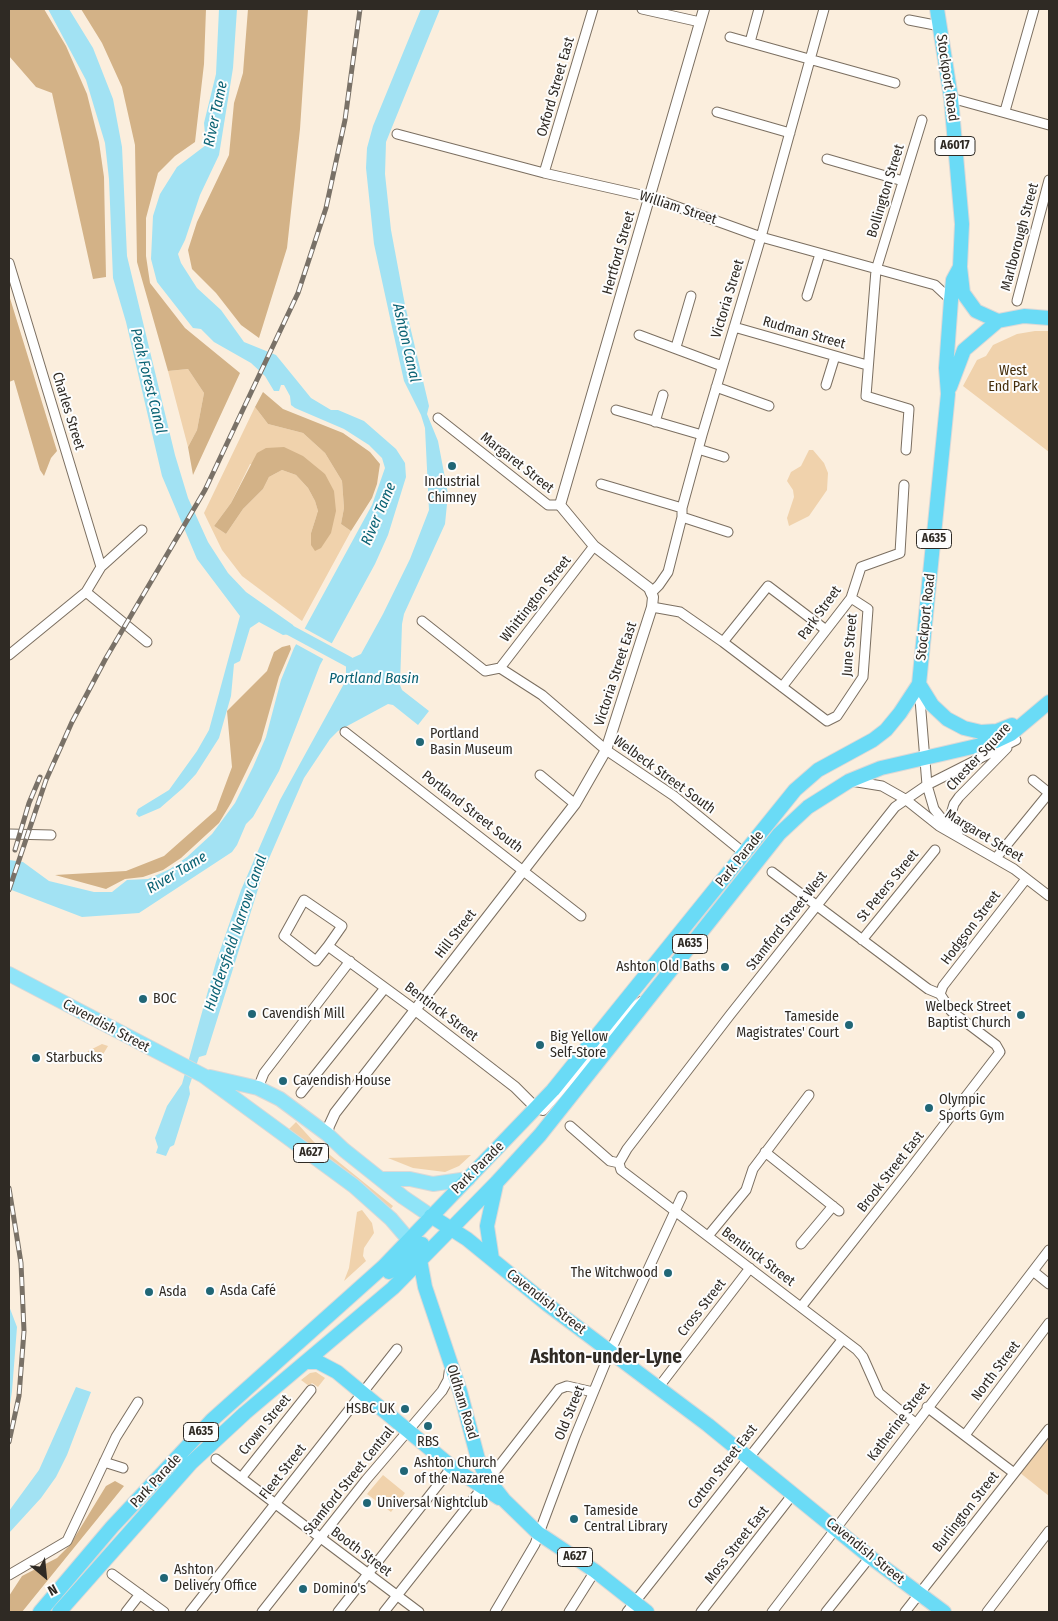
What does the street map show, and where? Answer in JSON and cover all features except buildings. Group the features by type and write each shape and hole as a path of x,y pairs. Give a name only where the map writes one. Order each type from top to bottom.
{"highway":[{"name":"Stockport Road","path":"938,9 951,98 962,224 960,267 963,292 976,311 998,321"},
{"name":"Stockport Road","path":"919,684 948,394 946,368 951,300 953,280 960,267"},
{"name":"A635","path":"948,394 964,350 998,321 1024,316 1049,318"},
{"name":"Park Parade","path":"59,1612 192,1463 245,1413 393,1288 415,1250 431,1216 559,1083 795,790 818,770 873,740 886,730 919,684"},
{"path":"919,684 932,705 947,719 964,728 981,732 1026,723"},
{"name":"A635","path":"923,758 994,742 1012,734 1049,702"},
{"name":"Park Parade","path":"40,1612 112,1528 212,1420 331,1314 415,1250 451,1229 497,1182 540,1135 779,834 808,807 849,781 881,768 923,758"},
{"path":"492,1259 487,1226 497,1182"},
{"name":"Cavendish Street","path":"431,1216 492,1259 793,1494 870,1557 944,1612"},
{"name":"Oldham Road","path":"415,1250 484,1483"},
{"name":"A627","path":"307,1362 318,1362 337,1372 362,1394 409,1429 452,1467 484,1483 538,1533 595,1572 630,1607 647,1612"}],"main road":[{"name":"Cavendish Street","path":"9,974 169,1060 204,1076 354,1186 391,1220 415,1250"},
{"name":"Cavendish Street","path":"204,1076 258,1088 280,1098 431,1216"},
{"path":"239,1101 258,1088"},
{"path":"382,1179 410,1179 433,1184 453,1183 468,1179"}],"street":[{"name":"Oxford Street East","path":"544,173 593,9"},
{"path":"642,9 700,22"},
{"name":"Hertford Street","path":"560,505 704,9"},
{"path":"750,42 759,9"},
{"name":"Victoria Street","path":"651,592 659,586 668,572 698,449 761,237 824,9"},
{"path":"1005,111 1034,9"},
{"path":"909,20 940,26"},
{"path":"730,37 895,83"},
{"path":"951,98 1005,111 1049,125"},
{"path":"718,112 790,133"},
{"name":"Bollington Street","path":"876,270 922,120"},
{"name":"William Street","path":"397,134 544,173 650,197 761,237 935,285 951,300"},
{"path":"827,159 903,181"},
{"name":"Marlborough Street","path":"1017,301 1049,180"},
{"path":"806,296 820,254"},
{"name":"Charles Street","path":"9,263 101,567"},
{"path":"876,270 866,396 909,410 906,450"},
{"path":"676,347 691,296"},
{"name":"Rudman Street","path":"734,327 867,365"},
{"path":"639,335 676,347 722,366"},
{"path":"826,385 835,356"},
{"path":"716,387 769,406"},
{"path":"655,422 663,395"},
{"path":"616,410 702,435"},
{"name":"Margaret Street","path":"438,418 548,505 560,505 594,546 649,588 651,592"},
{"path":"698,449 724,457"},
{"path":"601,484 682,512 728,532"},
{"name":"Park Street","path":"782,687 851,598 861,568 900,553 904,485"},
{"path":"9,654 86,592 101,567 142,530"},
{"name":"Whittington Street","path":"500,668 594,546"},
{"path":"723,642 768,586 826,630"},
{"path":"86,592 147,642"},
{"path":"651,592 653,597 652,607 680,612 782,687"},
{"name":"June Street","path":"782,687 822,719 827,721 837,716 863,677 868,609 851,598"},
{"name":"Victoria Street East","path":"606,750 652,607"},
{"name":"Welbeck Street South","path":"422,621 485,671 500,668 542,695 606,750 674,796 744,853"},
{"name":"Stockport Road","path":"919,684 923,758 927,786 934,809 960,838"},
{"name":"Chester Square","path":"960,838 951,814 954,804 971,784 1016,740 1026,723"},
{"name":"Portland Street South","path":"345,732 581,916"},
{"name":"Stamford Street West","path":"619,1163 636,1137 886,816 904,799 1016,740"},
{"name":"Hill Street","path":"327,1134 328,1126 336,1113 414,1009 575,804 606,750"},
{"path":"540,775 575,804"},
{"path":"996,858 1049,793 1033,780"},
{"name":"Margaret Street","path":"849,781 882,786 904,799 939,826 996,858 1049,896"},
{"path":"9,834 51,835"},
{"name":"St Peters Street","path":"862,940 935,850"},
{"path":"772,872 928,989 940,994"},
{"name":"Hodgson Street","path":"940,994 943,986 1026,878"},
{"path":"304,900 342,926 328,946 316,961 284,936 304,900"},
{"name":"Bentinck Street","path":"328,946 515,1086 536,1108"},
{"path":"258,1088 264,1073 350,961"},
{"path":"301,1093 385,988"},
{"name":"Brook Street East","path":"801,1307 902,1181 1000,1052 996,1045 951,1011 940,994"},
{"path":"536,1108 543,1110 546,1108 624,1015 647,998"},
{"path":"708,1236 746,1190 753,1169 809,1094"},
{"name":"Bentinck Street","path":"570,1126 610,1161 619,1163 621,1170 801,1307 863,1357 882,1397 915,1423"},
{"path":"765,1152 836,1209 801,1244"},
{"name":"Old Street","path":"496,1612 524,1564 538,1533 610,1352 682,1196"},
{"name":"Katherine Street","path":"772,1612 1049,1250"},
{"name":"Cross Street","path":"658,1388 750,1268"},
{"path":"1033,1271 1049,1284"},
{"name":"North Street","path":"965,1435 1049,1323"},
{"name":"Cotton Street East","path":"630,1607 842,1340"},
{"name":"Fleet Street","path":"190,1612 397,1349"},
{"name":"Stamford Street Central","path":"262,1612 320,1538 442,1390 448,1380 450,1364"},
{"path":"384,1612 559,1389 567,1386 593,1392"},
{"name":"Crown Street","path":"241,1478 311,1390"},
{"path":"9,1575 67,1541 104,1462 138,1402"},
{"path":"927,1408 1014,1473"},
{"name":"Burlington Street","path":"905,1612 1049,1429"},
{"name":"Booth Street","path":"216,1459 419,1612"},
{"path":"104,1462 123,1468"},
{"path":"338,1612 452,1467"},
{"name":"Moss Street East","path":"702,1612 793,1494"},
{"path":"987,1612 1049,1531"},
{"path":"826,1612 870,1557"},
{"path":"569,1612 595,1572"},
{"path":"112,1574 164,1612"},
{"path":"126,1612 140,1594"}],"green space":[{"name":"West End Park","path":"1049,331 1049,452 963,386 977,360 986,356 993,345 1017,334"},
{"path":"188,369 204,393 197,430 188,447 168,371"},
{"path":"255,407 268,424 303,433 325,453 342,481 344,508 341,524 351,531 302,621 242,576 222,550 204,513","holes":["250,464 325,474 318,510 308,488 296,475 282,470 269,477 263,489 243,509 226,534 214,526 231,503","317,513 311,545 311,533"]},
{"path":"809,450 813,450 824,463 828,473 827,490 809,516 789,526 787,518 794,497 793,490 787,481 791,472 801,466"},
{"path":"102,1044 108,1046 99,1061 89,1063 86,1057 88,1051"},
{"path":"296,1122 314,1142 393,1206 389,1211 340,1166 289,1129"},
{"path":"471,1155 459,1166 445,1172 413,1168 388,1158"},
{"path":"362,1210 372,1223 374,1233 364,1248 363,1256 366,1261 344,1281 349,1268 357,1212"},
{"path":"316,1372 325,1378 318,1387 312,1383 309,1386 301,1380 310,1373"},
{"path":"1049,1434 1049,1496 1019,1472"},
{"path":"383,1475 405,1493 391,1512 367,1494"}],"shaded area":[{"path":"9,9 44,9 66,46 87,94 99,142 104,177 106,277 93,279 52,93 36,87 9,56"},
{"path":"81,9 206,9 204,64 195,142 175,156 158,173 146,218 146,256 150,283 185,328 240,373 193,475 188,447 197,430 204,393 188,369 168,371 137,262 135,145 122,87 102,43"},
{"path":"248,9 308,9 300,129 287,248 259,338 241,325 216,293 192,269 188,250 197,222 229,155 234,103 243,73"},
{"path":"9,295 57,451 51,458 44,476 40,470 14,380 9,382"},
{"path":"263,392 283,409 343,433 370,452 380,464 377,484 372,498 351,531 341,524 344,508 342,481 325,453 303,433 268,424 255,407"},
{"path":"284,447 303,456 325,474 334,491 336,511 331,533 321,548 315,551 311,545 311,533 318,511 315,501 308,488 296,475 282,470 269,477 263,489 243,509 226,534 214,526 231,503 257,453 266,448"},
{"path":"290,645 291,649 279,677 261,741 231,803 219,823 181,858 163,870 143,877 125,879 106,889 55,875 126,871 164,856 216,810 232,767 227,711 267,671 274,652"},
{"path":"115,1481 124,1486 22,1612 9,1612 9,1596 22,1576 57,1558 70,1545 106,1486"}],"water":[{"path":"48,9 69,9 93,48 113,99 122,147 127,256 175,455 188,498 208,542 228,573 246,592 293,625 296,633 283,635 259,622 250,628 240,661 234,664 231,696 219,738 196,774 183,788 160,808 139,817 136,814 138,809 169,790 197,751 209,730 240,616 197,559 162,476 126,322 113,278 109,179 105,143 86,80"},
{"name":"River Tame","path":"219,9 237,9 233,68 219,155 200,195 185,240 178,254 181,263 197,288 221,310 244,342 276,355 311,398 331,410 338,410 364,421 396,449 405,463 406,477 388,535 375,564 320,665 279,771 253,817 246,824 232,852 139,913 82,917 9,889 9,860 23,862 49,881 94,892 112,892 127,880 148,879 170,869 187,857 212,834 235,803 253,767 266,737 281,680 294,648 372,505 385,468 382,458 369,445 344,429 295,408 291,405 290,396 284,385 281,385 279,391 274,391 265,376 251,363 214,342 201,329 193,328 157,282 151,259 153,216 160,194 177,167 206,145 204,123 216,74"},
{"path":"421,9 440,9 386,142 385,174 391,230 405,305 429,406 427,414 438,441 448,494 445,524 404,614 402,624 400,685 402,690 429,711 418,725 393,705 388,704 338,731 330,739 304,778 264,870 206,1055 199,1057 174,1145 170,1147 166,1156 156,1153 158,1147 155,1138 167,1106 182,1084 216,962 241,890 280,800 346,680 346,665 336,658 335,655 340,653 350,659 361,654 410,559 429,510 425,428 421,415 404,381 374,244 366,168 367,148 373,126"},
{"path":"9,1306 17,1327 9,1411"},
{"path":"76,1387 91,1392 67,1455 56,1477 41,1498 9,1533 9,1511 39,1470"}],"pier":[{"path":"302,627 333,644 325,660 294,643"}],"waterway":[{"name":"Peak Forest Canal","path":"284,627 349,662"}],"railway":[{"path":"9,890 46,780 72,722 106,658 205,490 298,293 326,208 345,120 360,9"},
{"path":"15,850 29,803 40,777"},
{"path":"9,1188 21,1263 24,1331 19,1396 9,1442"}],"place":[{"name":"Industrial Chimney","path":"452,466"},
{"name":"Portland Basin Museum","path":"420,742"},
{"name":"Ashton Old Baths","path":"725,967"},
{"name":"BOC","path":"143,999"},
{"name":"Cavendish Mill","path":"252,1014"},
{"name":"Welbeck Street Baptist Church","path":"1021,1015"},
{"name":"Tameside Magistrates' Court","path":"849,1025"},
{"name":"Big Yellow Self-Store","path":"540,1045"},
{"name":"Starbucks","path":"36,1058"},
{"name":"Cavendish House","path":"283,1081"},
{"name":"Olympic Sports Gym","path":"929,1108"},
{"name":"The Witchwood","path":"668,1273"},
{"name":"Asda Café","path":"210,1291"},
{"name":"Asda","path":"149,1292"},
{"name":"HSBC UK","path":"405,1409"},
{"name":"RBS","path":"428,1426"},
{"name":"Ashton Church of the Nazarene","path":"404,1471"},
{"name":"Universal Nightclub","path":"367,1503"},
{"name":"Tameside Central Library","path":"574,1519"},
{"name":"Ashton Delivery Office","path":"164,1578"},
{"name":"Domino's","path":"303,1589"}],"district":[{"name":"Ashton-under-Lyne","path":"606,1358"}],"water label":[{"name":"Ashton Canal","path":"406,343"},
{"name":"Portland Basin","path":"374,679"},
{"name":"Huddersfield Narrow Canal","path":"236,933"}]}
